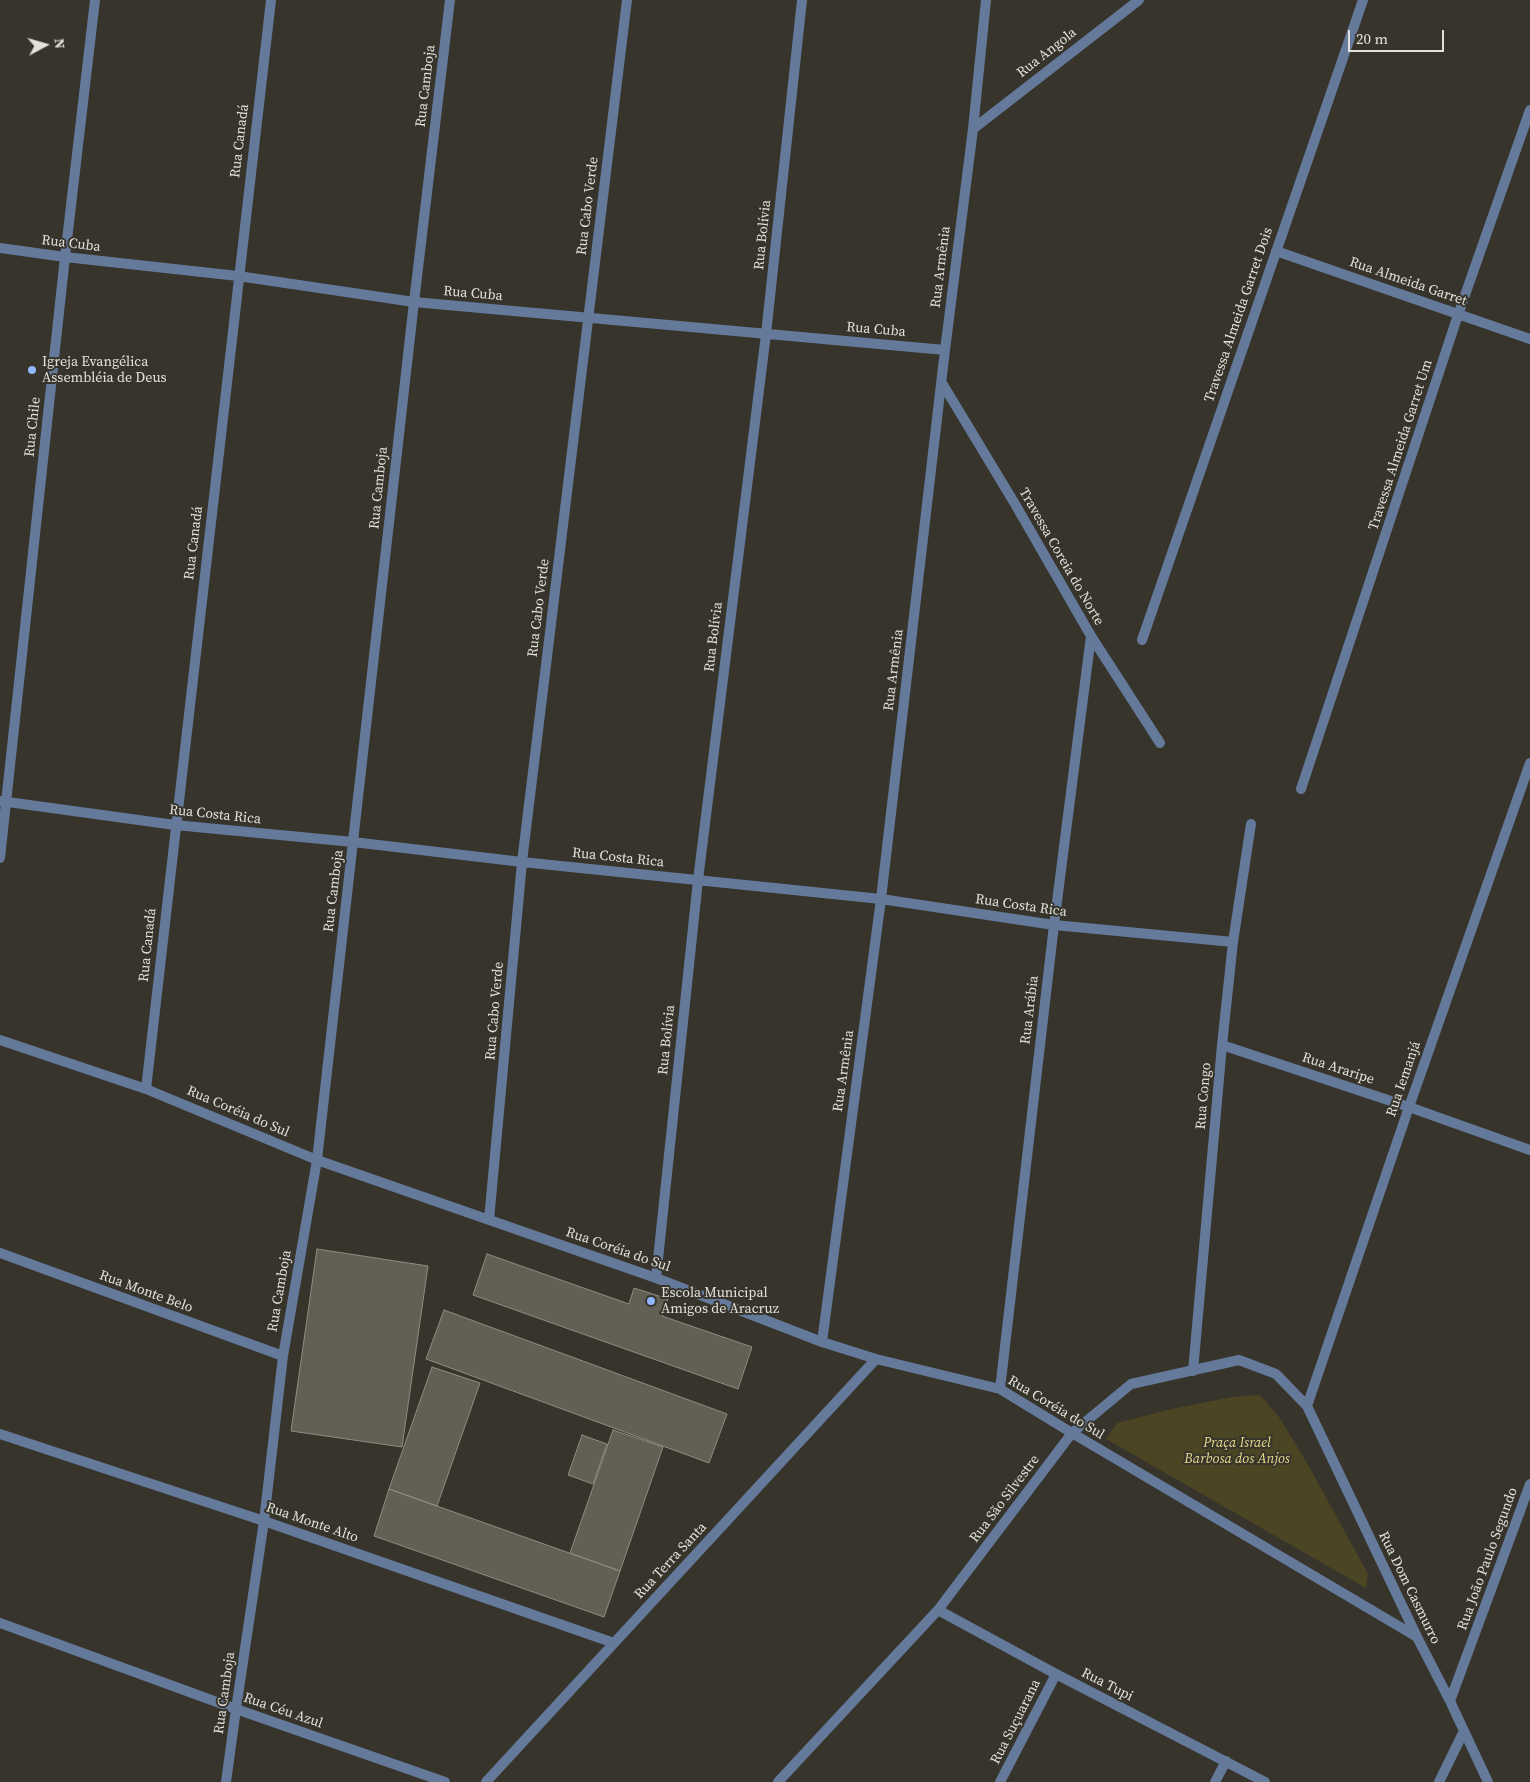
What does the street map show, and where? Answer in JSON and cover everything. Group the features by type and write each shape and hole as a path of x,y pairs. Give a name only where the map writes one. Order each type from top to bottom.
{"street":[{"name":"Rua Chile","path":"0,858 3,802 95,0"},
{"name":"Rua Canadá","path":"146,1089 271,0"},
{"name":"Rua Camboja","path":"226,1782 264,1521 283,1356 317,1160 450,0"},
{"name":"Rua Cabo Verde","path":"489,1220 522,862 627,0"},
{"name":"Rua Bolívia","path":"656,1278 698,880 766,334 802,0"},
{"name":"Rua Armênia","path":"822,1342 881,899 986,0"},
{"name":"Rua Angola","path":"972,129 1139,0"},
{"name":"Travessa Almeida Garret Dois","path":"1142,640 1363,0"},
{"name":"Travessa Almeida Garret Um","path":"1301,789 1458,315 1530,110"},
{"name":"Rua Cuba","path":"0,248 65,258 238,276 414,302 944,350"},
{"name":"Rua Almeida Garret","path":"1276,251 1530,339"},
{"name":"Travessa Coreia do Norte","path":"942,383 1091,636 1160,743"},
{"name":"Rua Arábia","path":"1000,1389 1054,925 1091,636"},
{"name":"Rua Iemanjá","path":"1307,1406 1530,762"},
{"name":"Rua Costa Rica","path":"3,802 175,825 354,842 522,862 881,899 1054,925 1234,942"},
{"name":"Rua Congo","path":"1193,1371 1222,1045 1234,942 1251,824"},
{"name":"Rua Coréia do Sul","path":"0,1040 146,1089 317,1160 656,1278 822,1342 876,1359 1000,1389 1072,1434 1417,1637"},
{"name":"Rua Araripe","path":"1222,1045 1409,1107 1530,1150"},
{"name":"Rua Monte Belo","path":"0,1253 283,1356"},
{"name":"Rua Terra Santa","path":"486,1782 876,1359"},
{"name":"Rua São Silvestre","path":"778,1782 938,1610 1072,1434 1131,1384 1240,1360 1276,1374 1307,1406"},
{"name":"Rua Dom Casmurro","path":"1307,1406 1488,1782"},
{"name":"Rua Monte Alto","path":"0,1434 264,1521 614,1643"},
{"name":"Rua João Paulo Segundo","path":"1450,1701 1530,1484"},
{"name":"Rua Tupi","path":"938,1610 1056,1674 1265,1782"},
{"name":"Rua Céu Azul","path":"0,1624 445,1782"},
{"name":"Rua Suçuarana","path":"1000,1782 1056,1674"},
{"path":"1439,1782 1464,1731"},
{"path":"1215,1782 1226,1761"}],"green space":[{"name":"Praça Israel Barbosa dos Anjos","path":"1260,1395 1279,1417 1307,1463 1368,1574 1366,1588 1106,1439 1117,1423 1172,1409 1232,1397"}],"building":[{"path":"317,1249 428,1266 402,1447 291,1431"},
{"path":"487,1254 629,1304 634,1288 668,1299 662,1316 752,1347 738,1389 473,1295"},
{"path":"444,1310 727,1414 709,1463 426,1359"},
{"path":"432,1367 480,1383 437,1506 389,1489"},
{"path":"613,1430 663,1447 620,1571 570,1553"},
{"path":"582,1435 607,1444 593,1484 568,1475"},
{"path":"389,1489 620,1571 604,1617 374,1536"}],"place":[{"name":"Igreja Evangélica Assembléia de Deus","path":"32,370"},
{"name":"Escola Municipal Amigos de Aracruz","path":"651,1301"}]}
